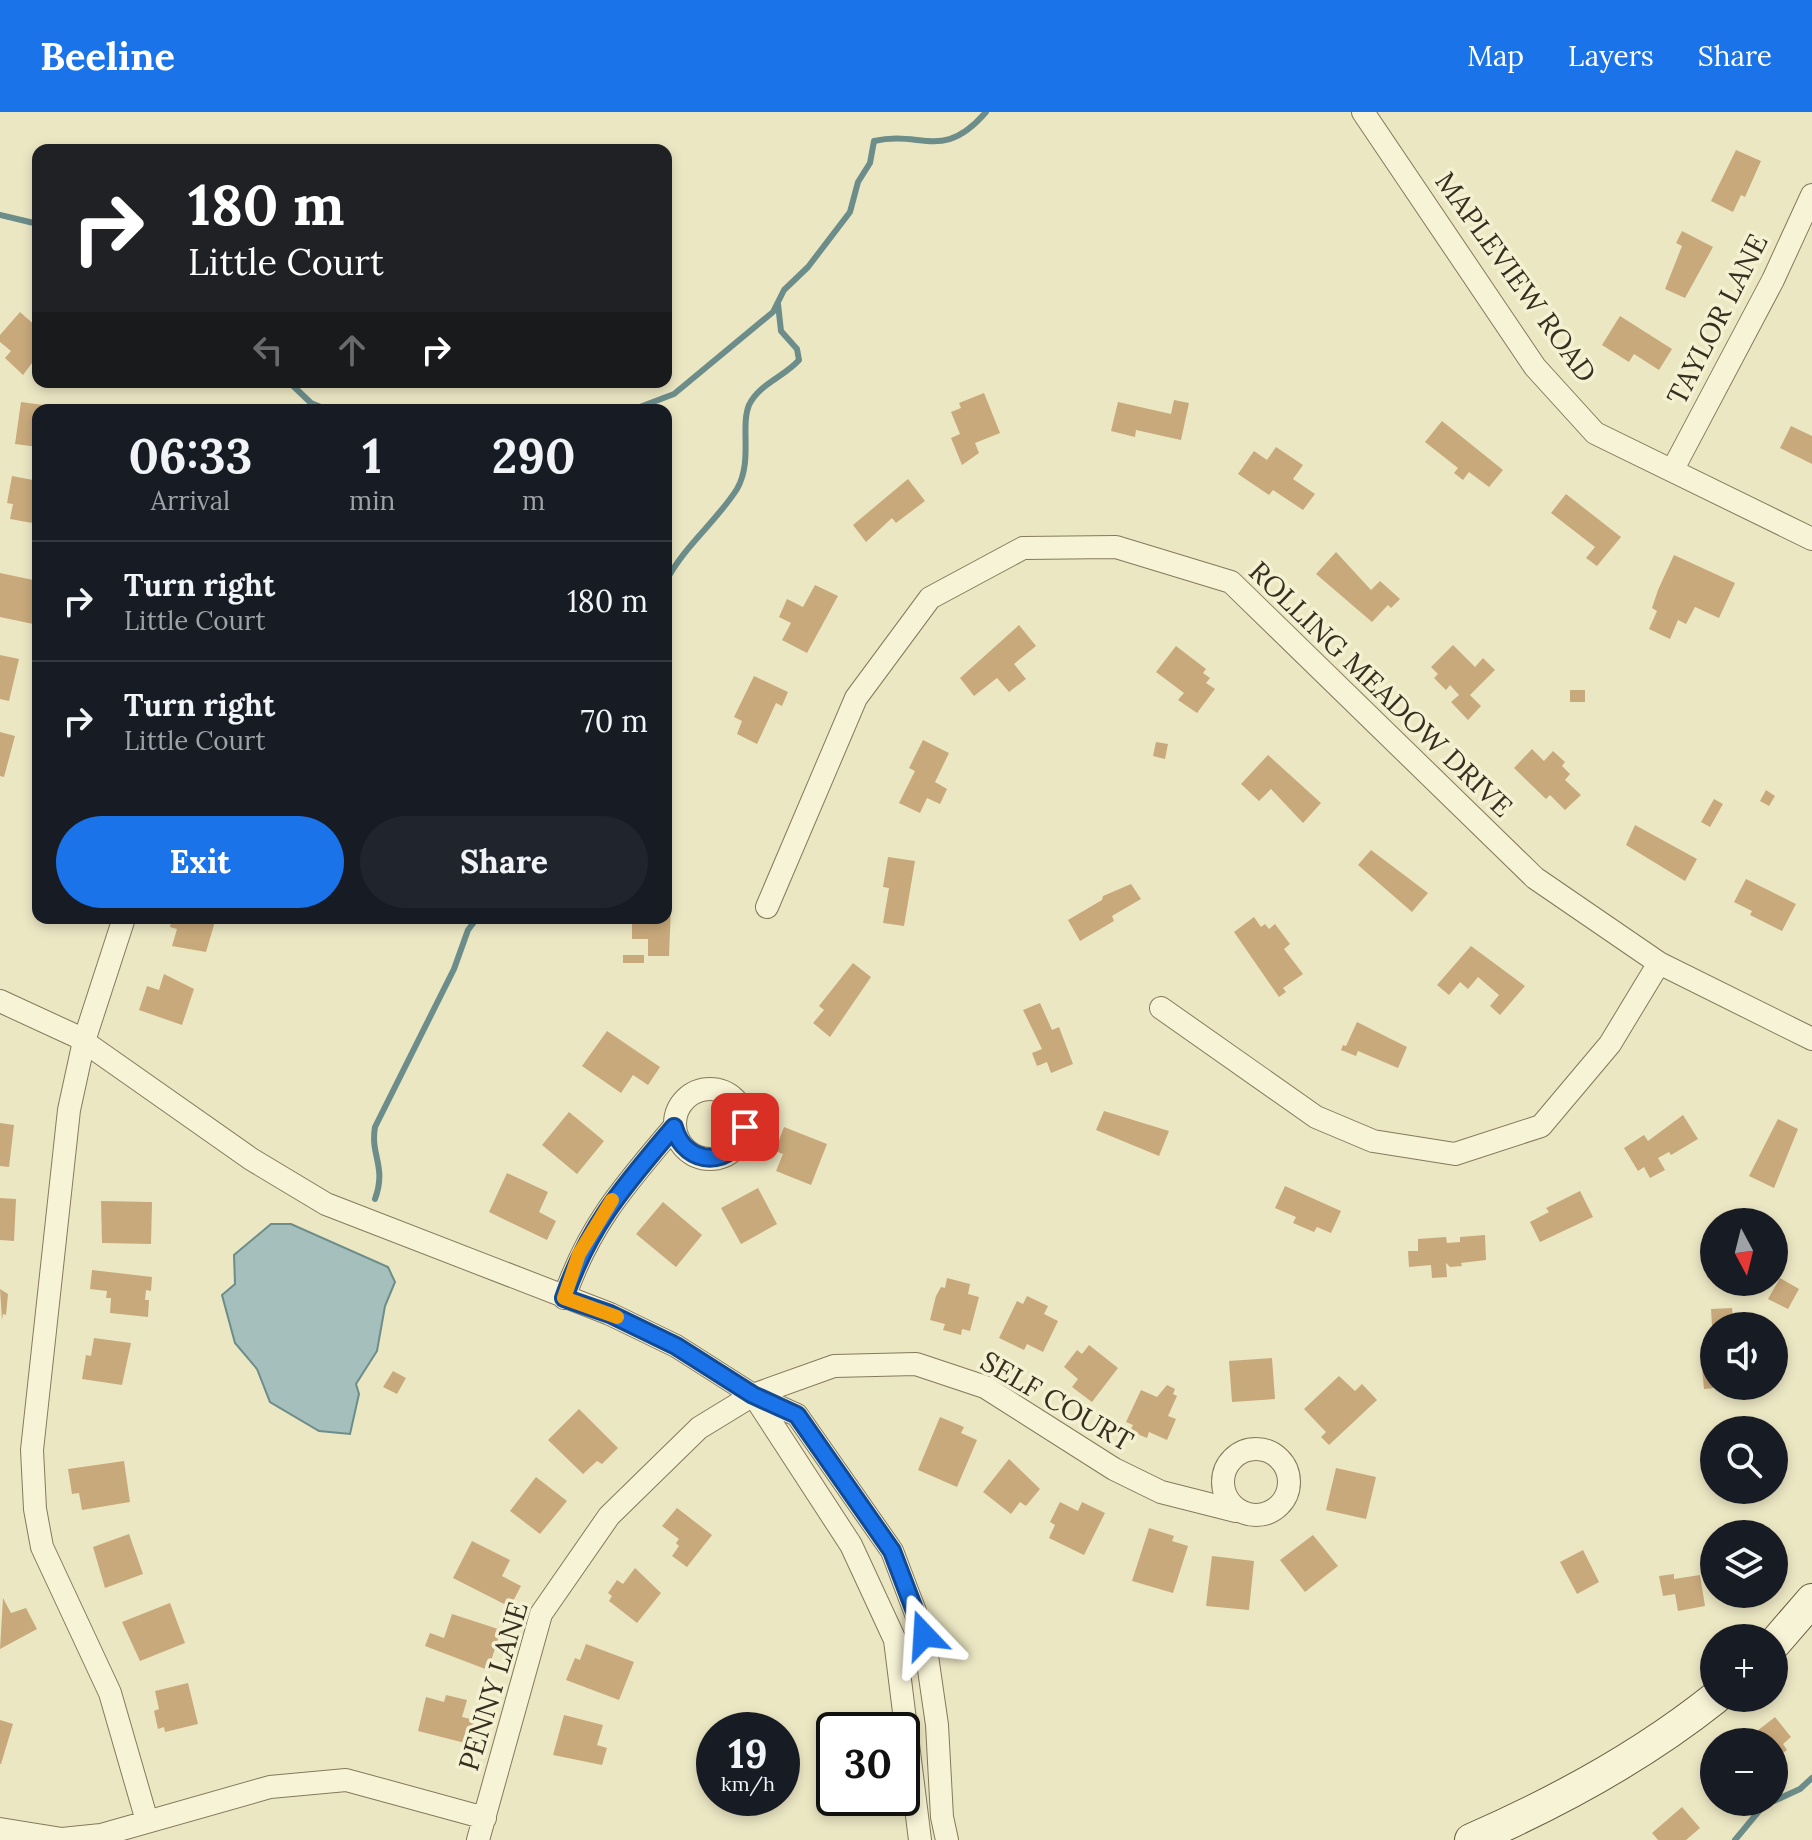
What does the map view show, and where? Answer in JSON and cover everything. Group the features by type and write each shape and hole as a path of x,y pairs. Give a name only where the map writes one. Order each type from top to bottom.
{"street":[{"name":"MAPLEVIEW ROAD","path":"1363,112 1535,367 1595,433 1812,539"},
{"name":"TAYLOR LANE","path":"1673,469 1773,280 1812,195"},
{"name":"ROLLING MEADOW DRIVE","path":"767,907 856,698 930,598 1023,548 1116,547 1231,582 1535,878 1659,963 1812,1039"},
{"path":"122,924 84,1041 69,1110 32,1450 35,1509 42,1547 110,1693 147,1821"},
{"path":"1161,1008 1316,1117 1373,1141 1455,1154 1541,1126 1610,1044 1659,963"},
{"path":"0,1001 84,1041 251,1159 326,1204 610,1314 676,1346 753,1395 797,1415 892,1551 924,1635 937,1725 942,1817 947,1840"},
{"path":"564,1298 579,1254 610,1203 674,1127"},
{"name":"SELF COURT","path":"753,1395 834,1366 916,1364 985,1387 1114,1469 1161,1492 1236,1511"},
{"path":"753,1395 851,1545 895,1640 920,1840"},
{"name":"PENNY LANE","path":"478,1840 541,1614 609,1516 699,1428 753,1395"},
{"path":"1788,1628 1812,1600"},
{"path":"1471,1840 1548,1806 1670,1734 1700,1710"},
{"path":"0,1829 62,1839 101,1835 270,1787 346,1780 485,1818"}],"water":[{"path":"271,1224 291,1224 388,1267 395,1282 385,1306 377,1351 356,1384 359,1394 350,1434 319,1431 270,1402 257,1369 235,1343 222,1295 235,1284 234,1255"}],"building":[{"path":"1736,150 1761,161 1745,197 1741,195 1733,212 1711,201"},
{"path":"1682,231 1713,247 1685,298 1665,289 1682,246 1676,243"},
{"path":"20,312 32,323 32,363 23,375 5,358 11,351 0,342 0,335"},
{"path":"1620,316 1672,349 1659,370 1634,354 1629,362 1602,345"},
{"path":"984,393 1000,433 975,443 979,453 962,465 951,438 960,434 951,412 961,408 959,403"},
{"path":"1174,400 1189,403 1181,440 1136,430 1135,437 1111,431 1118,402 1171,414"},
{"path":"21,402 36,404 32,404 32,446 15,444"},
{"path":"1442,421 1503,470 1489,487 1469,472 1463,480 1454,473 1458,468 1425,442"},
{"path":"1791,426 1812,436 1812,464 1780,448"},
{"path":"1276,447 1303,465 1293,479 1315,494 1303,510 1273,490 1269,495 1238,474 1254,451 1267,460"},
{"path":"12,476 32,480 32,523 10,519 13,504 7,503"},
{"path":"908,479 925,501 896,523 892,518 866,542 853,525"},
{"path":"1566,494 1621,537 1597,566 1586,558 1595,547 1551,513"},
{"path":"1336,552 1371,590 1380,581 1400,599 1391,608 1388,605 1372,622 1316,574"},
{"path":"1674,555 1735,583 1719,618 1695,607 1686,624 1678,620 1670,639 1649,629 1657,611 1652,608 1658,590"},
{"path":"0,573 32,580 32,624 0,617"},
{"path":"815,585 838,596 807,653 782,640 791,623 779,617 787,599 803,607"},
{"path":"1019,625 1036,646 1014,664 1026,679 1009,692 997,678 974,696 960,678"},
{"path":"1453,645 1475,667 1483,658 1495,670 1470,695 1481,706 1468,720 1451,702 1459,695 1450,685 1446,690 1434,678 1438,674 1431,667"},
{"path":"1176,646 1206,669 1203,673 1210,678 1206,683 1215,689 1197,713 1178,700 1184,693 1156,672"},
{"path":"0,655 19,659 9,701 0,699"},
{"path":"754,676 788,692 782,706 776,703 757,744 737,734 742,721 734,717"},
{"path":"1570,690 1585,690 1585,702 1570,702"},
{"path":"0,732 15,736 4,777 0,776"},
{"path":"923,740 949,753 935,782 947,789 940,804 927,798 920,813 899,803 915,771 909,768"},
{"path":"1156,742 1168,744 1165,759 1153,756"},
{"path":"1532,749 1544,761 1553,751 1565,762 1562,766 1570,774 1565,780 1581,795 1565,810 1550,795 1546,799 1514,768"},
{"path":"1268,755 1321,803 1303,823 1271,789 1259,801 1241,784"},
{"path":"1766,790 1775,796 1769,806 1760,801"},
{"path":"1714,799 1723,804 1710,827 1701,822"},
{"path":"1635,825 1697,859 1685,881 1626,845"},
{"path":"1371,850 1428,893 1412,912 1358,865"},
{"path":"888,857 915,861 904,926 883,923 889,888 883,887"},
{"path":"1746,879 1796,904 1782,931 1750,915 1752,911 1734,902"},
{"path":"1131,884 1141,899 1112,916 1114,921 1080,941 1068,920 1102,900 1103,896"},
{"path":"1254,917 1261,927 1265,924 1269,929 1275,924 1290,944 1284,949 1303,974 1283,988 1286,992 1279,997 1234,932"},
{"path":"171,924 214,924 206,952 172,946 177,929 170,927"},
{"path":"632,924 670,924 669,956 648,956 648,939 632,939"},
{"path":"1471,946 1525,986 1500,1015 1490,1006 1499,995 1478,977 1468,989 1460,982 1449,995 1437,985"},
{"path":"623,955 644,955 644,963 623,963"},
{"path":"853,963 871,977 830,1037 813,1023 824,1010 819,1006"},
{"path":"164,974 194,989 182,1025 139,1010 147,986 159,990"},
{"path":"1040,1003 1052,1030 1059,1027 1073,1064 1051,1073 1047,1062 1037,1066 1032,1053 1042,1049 1023,1010"},
{"path":"1357,1022 1407,1047 1398,1068 1358,1051 1356,1056 1341,1050"},
{"path":"607,1031 660,1067 648,1085 633,1075 621,1093 582,1066"},
{"path":"1104,1111 1169,1131 1159,1156 1096,1130"},
{"path":"569,1112 604,1141 577,1174 542,1145"},
{"path":"1683,1115 1698,1139 1671,1155 1669,1152 1658,1158 1665,1170 1650,1178 1644,1167 1638,1171 1624,1148 1644,1135 1648,1141"},
{"path":"1778,1119 1798,1129 1774,1188 1749,1176"},
{"path":"0,1123 14,1125 9,1167 0,1166"},
{"path":"784,1127 827,1144 811,1185 776,1171 783,1154 775,1151"},
{"path":"507,1173 548,1192 539,1212 556,1221 547,1240 489,1212"},
{"path":"1285,1186 1341,1211 1331,1233 1317,1227 1314,1232 1293,1223 1296,1217 1275,1208"},
{"path":"758,1188 777,1224 741,1244 721,1208"},
{"path":"1580,1191 1593,1217 1540,1242 1530,1222 1549,1212 1546,1208"},
{"path":"0,1198 16,1199 14,1241 0,1240"},
{"path":"101,1201 152,1202 151,1244 102,1243"},
{"path":"663,1202 702,1235 676,1267 636,1234"},
{"path":"1485,1235 1486,1260 1450,1267 1446,1263 1447,1277 1432,1278 1431,1265 1409,1267 1408,1251 1418,1251 1418,1239 1446,1237 1447,1243 1460,1242 1460,1237"},
{"path":"92,1270 152,1277 151,1291 146,1290 145,1300 149,1300 148,1317 110,1313 111,1298 106,1298 107,1291 90,1289"},
{"path":"947,1278 970,1284 968,1294 979,1297 970,1331 962,1329 961,1335 943,1330 945,1324 930,1320 936,1296 941,1287 945,1288"},
{"path":"1788,1283 1799,1289 1788,1309 1768,1299 1770,1296 1788,1296"},
{"path":"0,1289 8,1294 6,1315 3,1314 2,1320"},
{"path":"1027,1296 1048,1306 1044,1314 1058,1321 1043,1352 1027,1344 1024,1350 999,1338 1017,1301 1023,1304"},
{"path":"1732,1308 1732,1312 1711,1312 1711,1309"},
{"path":"94,1338 131,1343 122,1385 82,1379 86,1355 91,1356"},
{"path":"1089,1345 1118,1368 1092,1402 1072,1387 1078,1379 1064,1367 1077,1350 1082,1354"},
{"path":"1272,1358 1275,1399 1232,1402 1229,1361"},
{"path":"393,1371 406,1378 397,1394 383,1387"},
{"path":"1339,1376 1355,1391 1362,1384 1377,1400 1329,1445 1321,1437 1326,1432 1304,1409"},
{"path":"1167,1385 1175,1389 1173,1394 1177,1396 1168,1416 1176,1419 1167,1440 1149,1432 1147,1438 1130,1431 1133,1425 1126,1422 1141,1390 1157,1397"},
{"path":"579,1409 618,1448 602,1464 597,1461 583,1474 548,1440"},
{"path":"940,1417 964,1427 961,1433 977,1440 957,1487 918,1470"},
{"path":"1009,1459 1040,1489 1026,1506 1020,1502 1011,1514 983,1492"},
{"path":"124,1461 130,1502 82,1510 79,1493 72,1494 68,1469"},
{"path":"1336,1468 1376,1477 1366,1519 1326,1510"},
{"path":"536,1477 567,1501 540,1534 510,1511"},
{"path":"1060,1502 1078,1511 1082,1502 1105,1513 1084,1555 1049,1538 1055,1525 1050,1522"},
{"path":"677,1508 712,1535 687,1567 672,1556 679,1546 676,1543 679,1539 662,1526"},
{"path":"1149,1528 1174,1536 1172,1541 1188,1546 1173,1593 1132,1581"},
{"path":"129,1534 143,1574 105,1588 93,1547"},
{"path":"1313,1535 1338,1566 1305,1592 1280,1560"},
{"path":"472,1541 510,1560 502,1576 521,1586 510,1607 453,1578"},
{"path":"1583,1550 1599,1582 1577,1594 1560,1562"},
{"path":"1212,1556 1254,1561 1249,1610 1206,1606"},
{"path":"635,1568 661,1593 637,1623 609,1601 612,1596 608,1593 617,1580 623,1584"},
{"path":"1674,1574 1674,1579 1700,1575 1700,1607 1678,1611 1675,1594 1663,1596 1659,1576"},
{"path":"3,1598 11,1613 26,1608 37,1629 0,1649"},
{"path":"170,1603 185,1643 140,1661 122,1622"},
{"path":"452,1614 501,1630 488,1670 425,1646 430,1633 444,1638"},
{"path":"586,1644 634,1662 619,1700 566,1680 575,1658 580,1660"},
{"path":"188,1683 198,1724 165,1732 164,1727 158,1729 154,1711 159,1709 155,1691"},
{"path":"446,1695 467,1700 462,1717 475,1720 469,1744 418,1731 426,1697 444,1702"},
{"path":"564,1715 603,1725 597,1745 607,1748 602,1765 553,1755"},
{"path":"1775,1717 1784,1728 1761,1728"},
{"path":"0,1720 13,1724 1,1764 0,1764"},
{"path":"1682,1807 1700,1828 1686,1840 1658,1840 1652,1833"}],"waterway":[{"path":"648,404 674,394 773,312 784,290 808,267 850,212 858,182 870,163 874,141 944,140 971,127 986,112"},
{"path":"0,215 32,223"},
{"path":"672,571 737,489 744,467 747,414 753,398 799,360 797,349 781,331 778,304"},
{"path":"295,388 313,404"},
{"path":"375,1199 379,1178 375,1127 454,969 472,924"},
{"path":"1788,1795 1812,1778"},
{"path":"1735,1840 1755,1816"}],"slow traffic":[{"path":"612,1200 579,1254 564,1298 617,1317"}],"route":[{"path":"745,1127 735,1148 725,1156 713,1159 692,1154 683,1147 674,1127 610,1203 579,1254 564,1298 610,1314 676,1346 753,1395 797,1415 892,1551 924,1635"}]}
